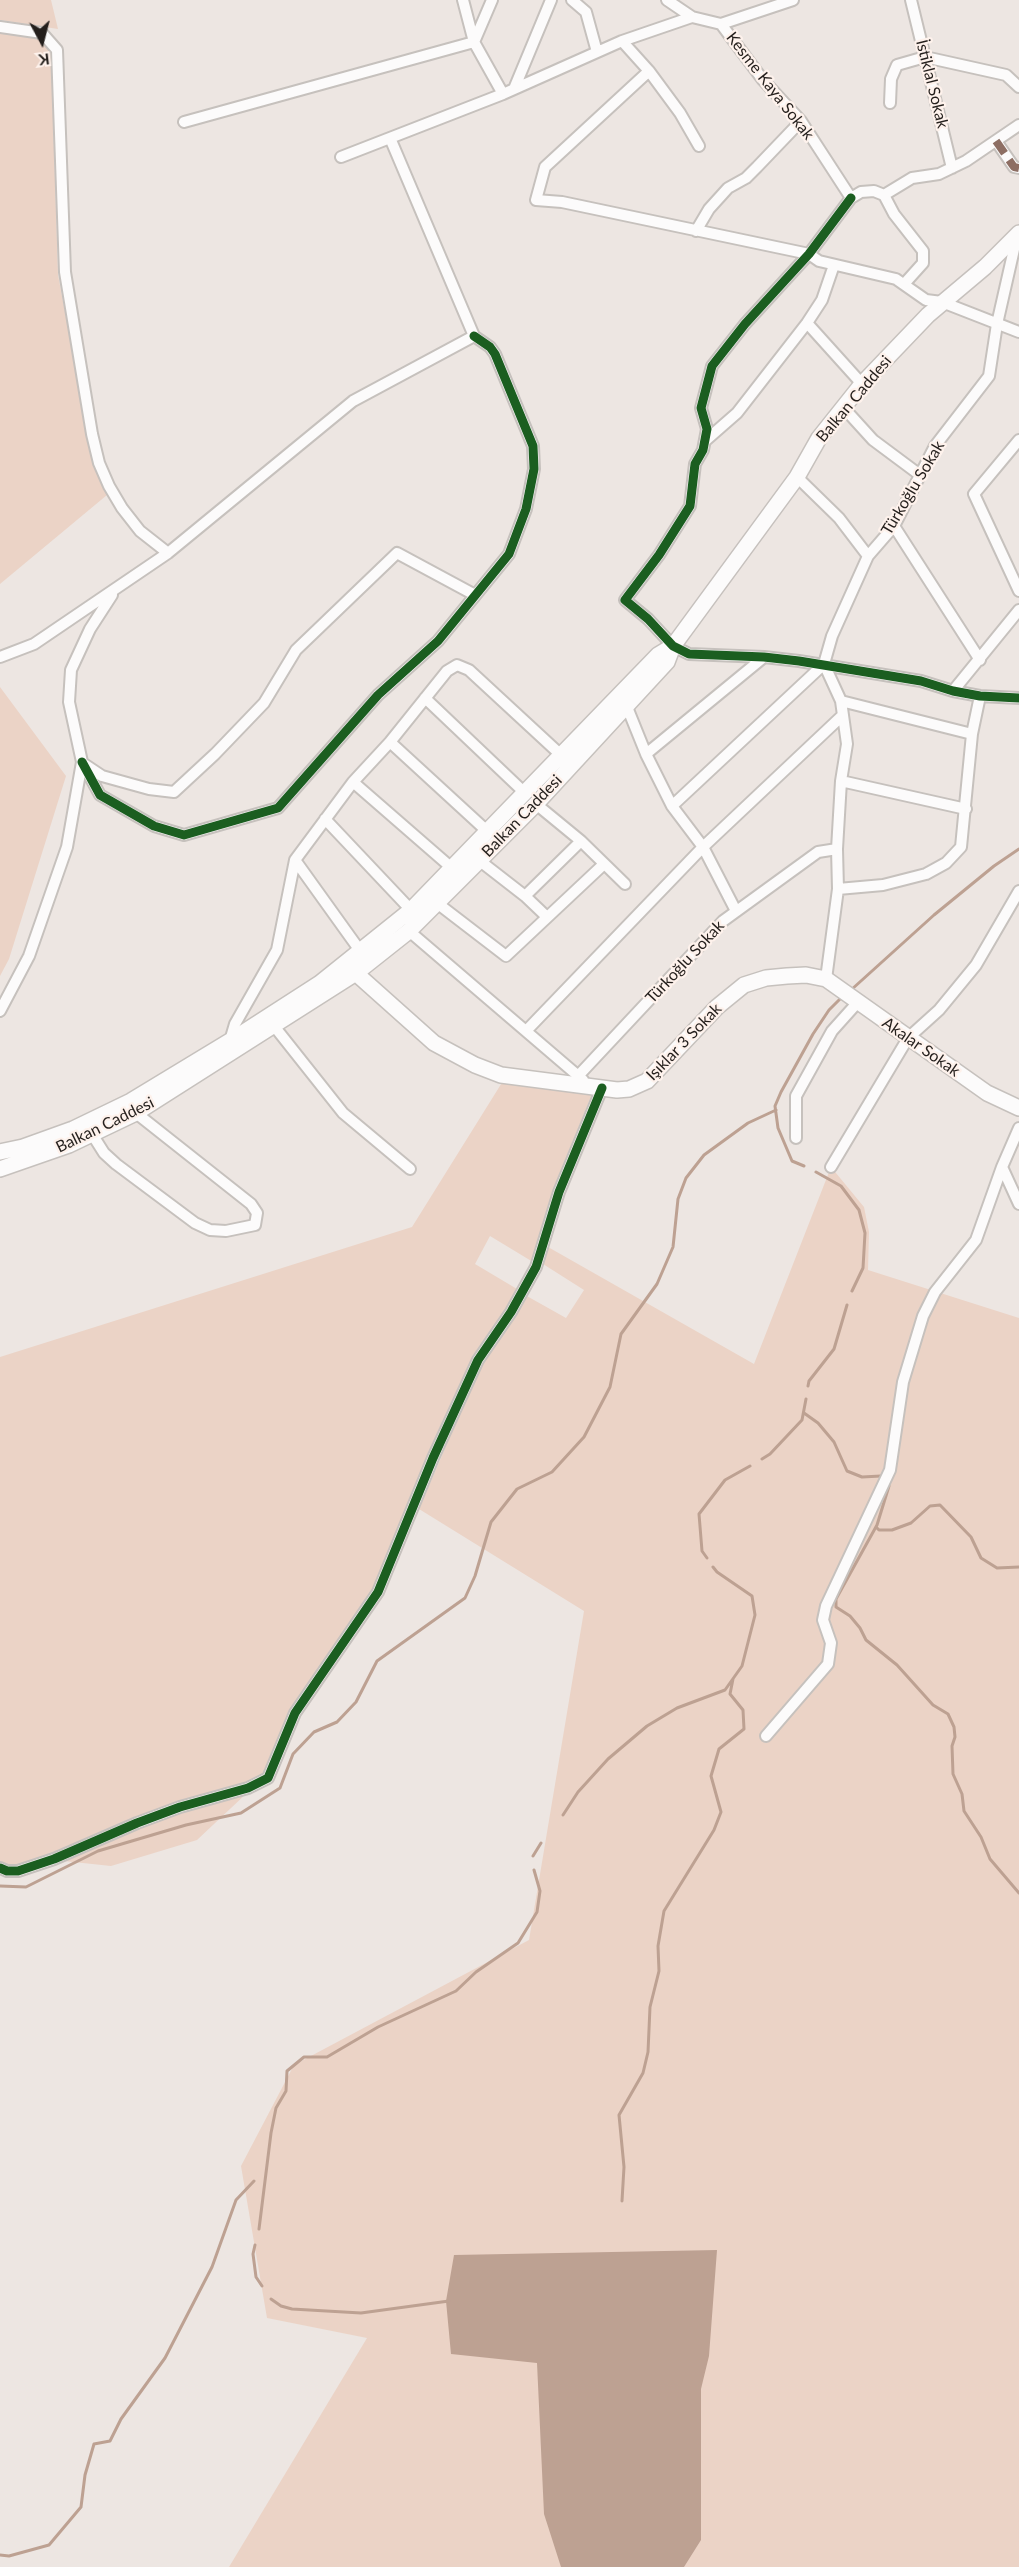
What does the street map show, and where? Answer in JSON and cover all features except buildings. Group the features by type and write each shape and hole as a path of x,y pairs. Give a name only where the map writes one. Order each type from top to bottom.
{"main road":[{"name":"Balkan Caddesi","path":"0,1168 31,1160 136,1113 274,1026 351,968 361,952 411,910 489,832 531,799 627,707 667,662 673,646 797,477 819,438 862,384 942,302 985,267 1018,234"},
{"name":"Balkan Caddesi","path":"0,1152 23,1147 73,1129 131,1101 409,931 480,861 531,799 561,755 658,655 673,646"},
{"name":"Işıklar 3 Sokak","path":"351,968 417,1029 452,1055 501,1075 596,1088 629,1089 647,1081 717,1007 744,985 754,981 787,976 806,975 826,979"},
{"name":"Akalar Sokak","path":"826,979 978,1088 1015,1108"}],"street":[{"path":"463,0 474,42 503,94"},
{"path":"474,42 492,0"},
{"path":"514,89 551,0"},
{"path":"572,0 586,12 597,52"},
{"name":"Kesme Kaya Sokak","path":"667,0 692,17 721,24 764,80 801,121 851,198"},
{"path":"721,24 764,5 794,0"},
{"name":"İstiklal Sokak","path":"911,0 952,168"},
{"path":"340,157 503,94 622,41 692,17"},
{"path":"0,27 42,33 57,50 65,272 92,434 102,470 123,508 140,531 168,553"},
{"path":"622,41 680,113 699,146"},
{"path":"184,122 474,42"},
{"path":"890,104 891,79 897,66 925,57 1006,75 1019,87"},
{"path":"648,71 545,167 536,200 562,202 809,254 819,261 896,279 926,300 942,302 1019,332"},
{"path":"696,231 709,209 728,188 746,178 801,121"},
{"path":"884,195 912,178 939,174 952,168 1019,125"},
{"path":"116,590 86,637 70,670 69,702 82,762 100,795 154,826 184,835 278,808 378,695 438,642 484,582 499,568 513,544 526,509 535,456 530,438 495,354 490,347 474,336 390,138"},
{"path":"996,141 1014,167 1019,168"},
{"path":"904,284 923,263 923,251 894,214 884,195 874,191 861,192 851,198 809,254 745,324 712,366 701,408 707,429 705,441 695,464 690,506 659,555 625,600 648,619 673,646 689,654 764,657 824,664 921,681 953,691 980,696 1019,698"},
{"name":"Türkoğlu Sokak","path":"824,664 832,636 868,556 894,526 935,446 989,376 997,324 1018,234"},
{"path":"705,441 737,413 807,323 822,300 834,265"},
{"path":"807,323 862,384"},
{"path":"0,657 34,644 168,553 353,401 474,336"},
{"path":"843,407 873,440 920,475"},
{"path":"1019,440 974,494 1019,591"},
{"path":"797,477 839,518 868,556"},
{"path":"894,526 980,660"},
{"path":"82,762 102,776 149,789 174,792 215,754 264,702 296,650 398,553 476,595"},
{"path":"953,691 1019,610"},
{"path":"646,754 764,657"},
{"path":"824,664 841,701 847,744 841,782 837,849 838,889 826,979"},
{"path":"672,806 824,664"},
{"path":"230,1041 235,1024 277,950 295,860 353,782 390,742 447,670 458,665 464,667 561,755"},
{"path":"838,889 883,885 926,874 946,863 961,846 972,734 980,696"},
{"path":"425,698 625,884"},
{"path":"841,701 972,734"},
{"path":"627,707 646,754 672,806 703,847 736,911"},
{"path":"526,1031 703,847 843,715"},
{"path":"390,742 489,832"},
{"path":"0,1011 29,956 67,847 82,762"},
{"path":"353,782 453,869"},
{"path":"841,782 966,809"},
{"path":"325,819 411,910"},
{"path":"525,896 581,841"},
{"name":"Türkoğlu Sokak","path":"578,1076 723,921 818,852 837,849"},
{"path":"295,860 361,952"},
{"path":"480,861 525,896 547,917"},
{"path":"437,903 506,956 604,864"},
{"path":"831,1167 908,1038 939,1010 976,965 1019,891"},
{"path":"0,1868 7,1871 18,1871 54,1859 148,1819 180,1807 248,1788 268,1778 295,1713 378,1592 433,1458 478,1360 511,1312 536,1267 559,1192 596,1088 578,1076 409,931"},
{"path":"796,1138 796,1096 832,1031 856,1001"},
{"path":"274,1026 343,1113 410,1169"},
{"path":"92,1134 104,1153 116,1164 195,1223 210,1230 226,1232 255,1225 257,1213 251,1204 136,1113"},
{"path":"766,1736 828,1664 831,1643 823,1620 826,1606 890,1470 903,1382 923,1316 935,1292 975,1240 1002,1167 1014,1152 1019,1128"},
{"path":"1002,1167 1019,1204"}],"shaded area":[{"path":"0,0 51,0 58,29 0,20"},
{"path":"0,33 37,38 51,52 58,275 94,465 107,495 0,584"},
{"path":"0,687 66,776 9,959 0,976"},
{"path":"503,1081 592,1094 553,1190 533,1262 490,1236 475,1264 517,1289 508,1308 473,1355 408,1503 375,1592 349,1623 290,1711 265,1773 249,1785 17,1868 4,1867 0,1863 0,1357 412,1227"},
{"path":"831,1167 864,1207 869,1232 868,1270 1019,1318 1019,2567 229,2567 367,2338 267,2318 241,2166 294,2065 529,1940 584,1611 419,1509 482,1362 517,1312 525,1295 566,1318 584,1290 543,1264 548,1247 754,1364"},
{"path":"247,1793 197,1840 111,1866 64,1861 180,1812"},
{"path":"717,2250 709,2356 701,2389 701,2540 684,2567 561,2567 544,2514 537,2363 451,2354 446,2301 454,2255"}],"waterway":[{"path":"851,990 934,915 994,866 1019,849"},
{"path":"804,1166 792,1161 778,1128 775,1106 813,1034 829,1010 843,996"},
{"path":"0,1886 26,1887 98,1851 186,1825 241,1813 280,1788 293,1754 314,1732 337,1722 356,1702 377,1661 465,1598 475,1576 491,1522 517,1489 552,1472 584,1437 610,1387 621,1334 657,1284 673,1247 678,1199 686,1178 704,1155 748,1123 776,1110"},
{"path":"816,1172 841,1186 859,1210 865,1233 863,1268 852,1291"},
{"path":"808,1386 809,1381 834,1349 847,1305"},
{"path":"762,1459 770,1454 802,1420 806,1399"},
{"path":"804,1413 818,1423 834,1442 847,1471 862,1477 881,1476"},
{"path":"707,1558 702,1551 699,1514 725,1480 750,1466"},
{"path":"889,1486 877,1525 836,1599 836,1607 850,1616 866,1640 897,1665 933,1705 948,1714 954,1727 955,1737 952,1746 953,1774 962,1794 964,1811 981,1837 990,1859 1019,1893"},
{"path":"876,1527 879,1530 892,1530 911,1523 930,1506 940,1505 971,1537 981,1558 997,1568 1019,1567"},
{"path":"563,1815 578,1792 608,1759 647,1726 677,1708 725,1690 742,1666 755,1615 752,1596 713,1567"},
{"path":"622,2201 624,2167 619,2115 643,2073 648,2052 650,2007 659,1971 658,1946 664,1911 714,1830 721,1812 711,1776 719,1749 744,1729 743,1710 730,1694 733,1679"},
{"path":"533,1856 541,1843"},
{"path":"259,2229 271,2133 276,2108 286,2091 287,2071 304,2057 327,2057 378,2027 456,1991 476,1972 518,1943 537,1912 540,1891 534,1870"},
{"path":"0,2555 9,2556 49,2545 81,2507 85,2475 94,2444 110,2441 121,2419 165,2358 212,2267 236,2200 254,2181"},
{"path":"255,2245 253,2254 256,2277 262,2286"},
{"path":"271,2299 281,2306 292,2309 361,2313 449,2301"}],"marked path":[{"path":"996,141 1014,167 1019,168"}],"cycle path":[{"path":"851,198 809,254 745,324 712,366 701,408 707,429 703,450 695,464 690,506 659,555 625,600 648,619 673,646 689,654 799,661 921,681 953,691 980,696 1019,698"},
{"path":"82,762 100,795 154,826 184,835 278,808 378,695 438,641 509,554 526,509 534,469 533,446 495,354 490,347 474,336"},
{"path":"0,1868 7,1871 18,1871 54,1859 137,1823 180,1807 248,1788 268,1778 295,1713 378,1592 433,1458 478,1360 511,1312 536,1267 559,1192 602,1088"}]}
